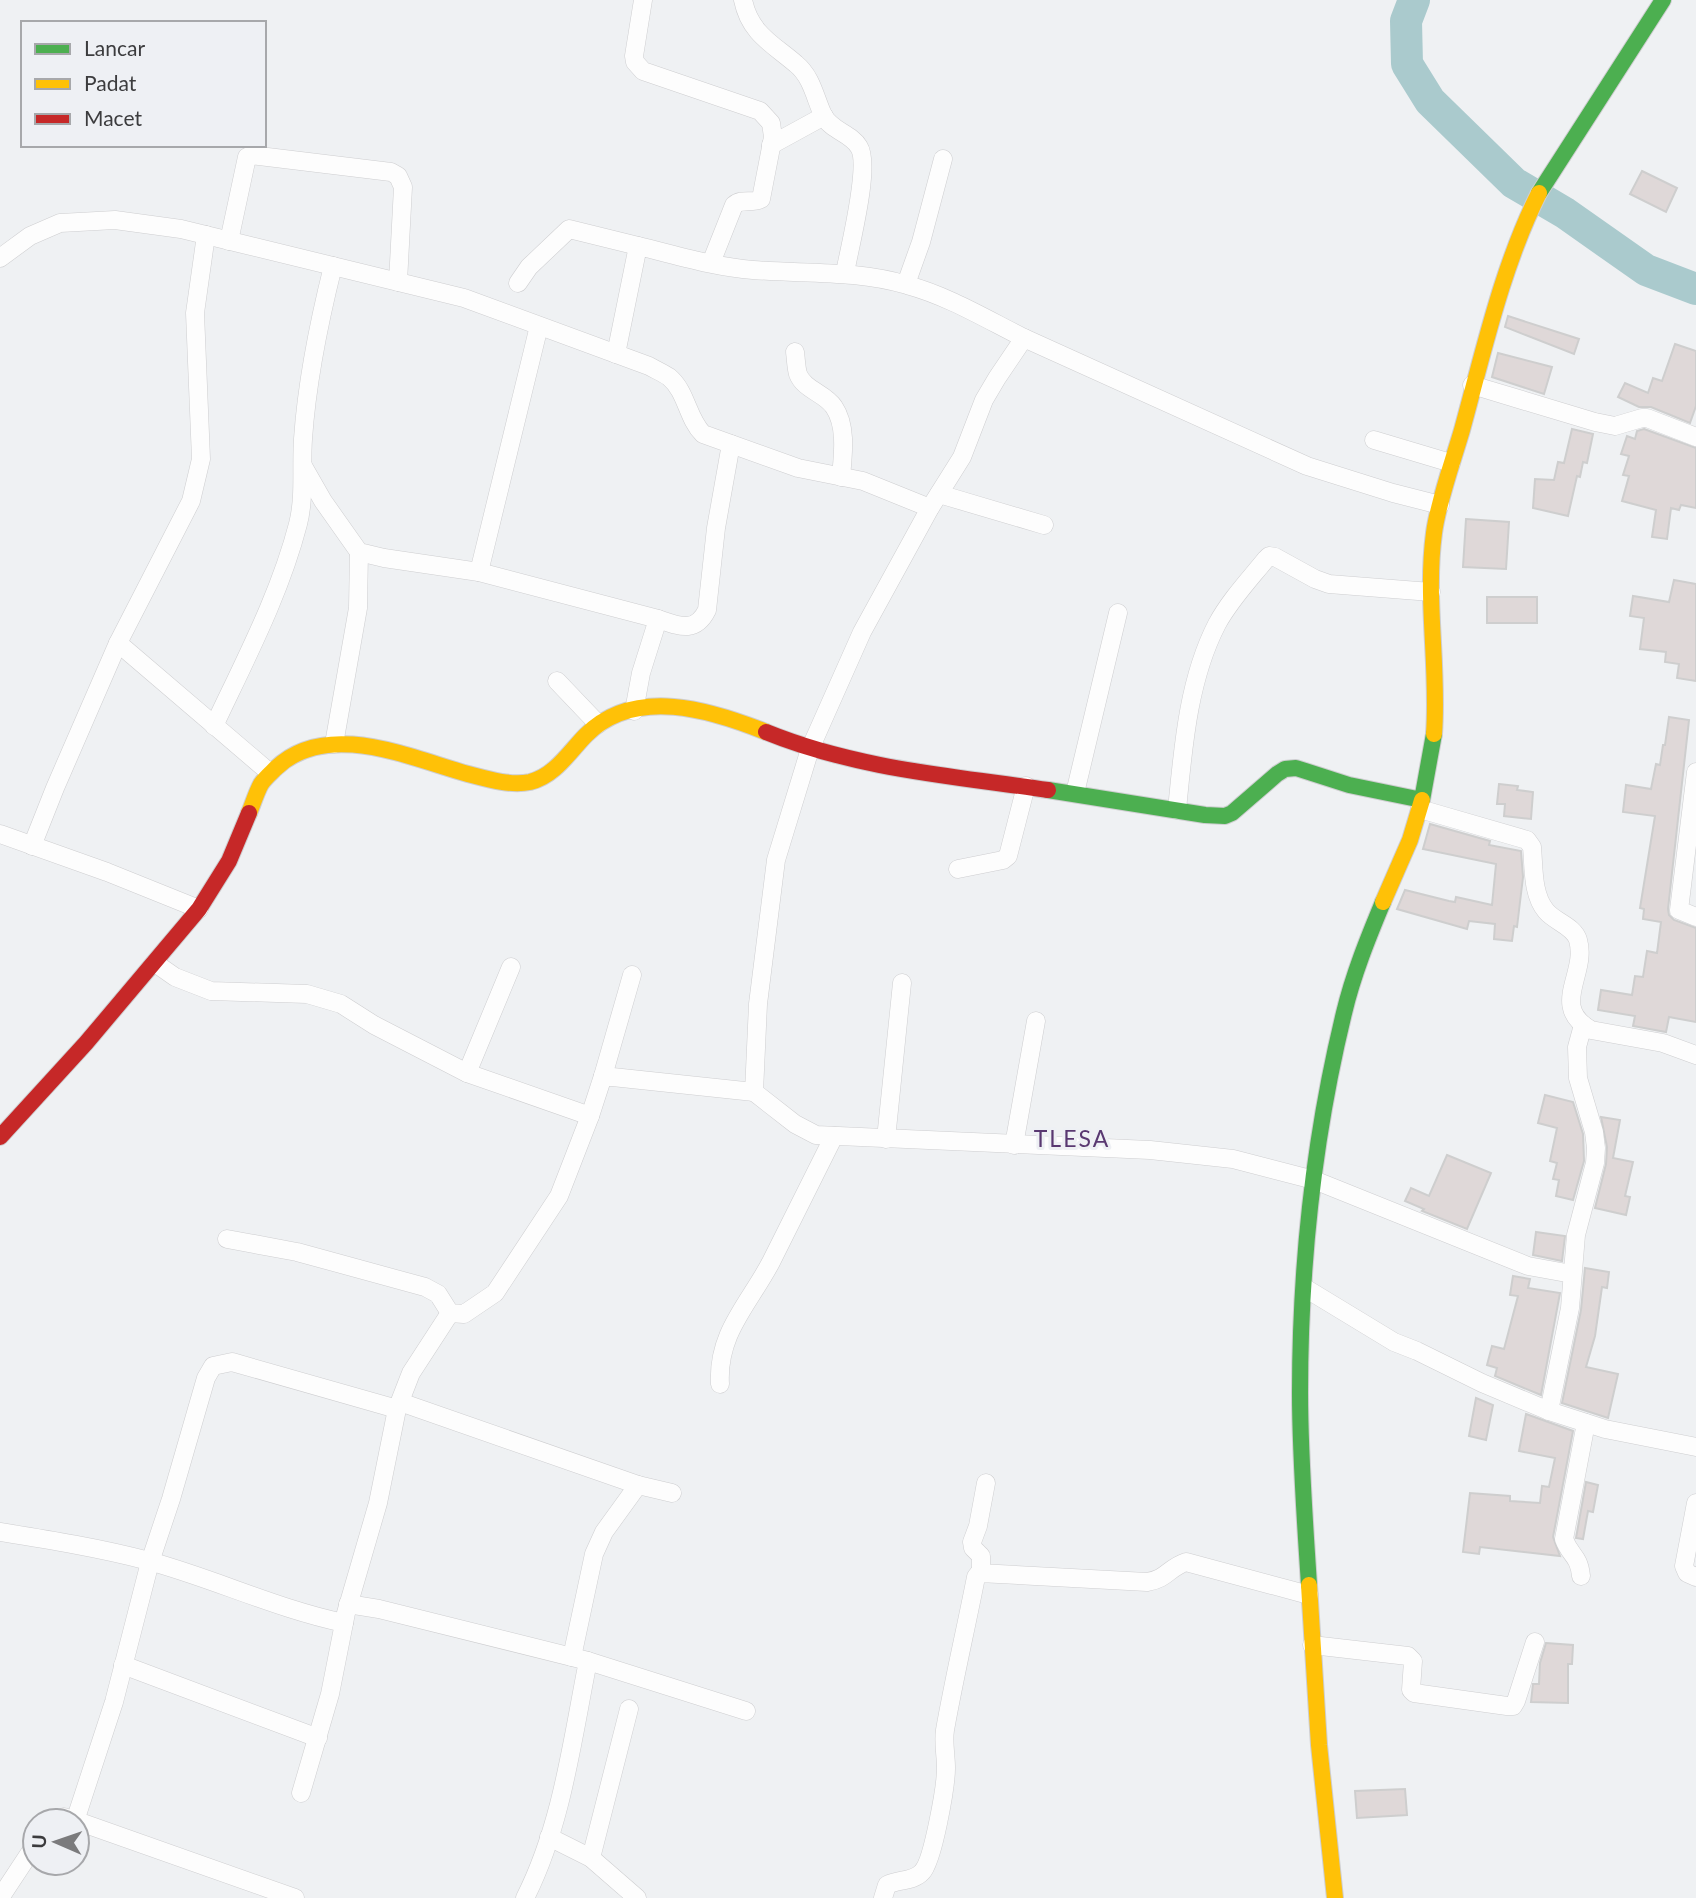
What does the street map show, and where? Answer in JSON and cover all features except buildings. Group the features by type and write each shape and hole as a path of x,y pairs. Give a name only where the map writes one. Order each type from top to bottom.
{"main road":[{"path":"1335,1898 1319,1745 1300,1405 1307,1240 1314,1180 1344,1012 1369,936 1410,840 1421,804 1434,740 1437,700 1432,592 1434,531 1472,385 1496,305 1530,212 1542,188 1663,0"},
{"path":"0,1137 8,1117 155,963 199,909 229,861 262,782 269,772 281,760 323,744 363,745 493,780 521,783 553,771 598,724 634,711 664,706 720,715 810,748 895,769 1075,793 1205,815 1225,816 1232,813 1277,774 1285,769 1296,768 1421,804"}],"street":[{"path":"643,0 634,56 638,67 760,111 771,123 771,145 761,199 755,202 741,201 734,205 711,264"},
{"path":"743,0 746,14 765,40 802,69 824,116 830,124 852,139 862,154 863,176 845,273"},
{"path":"771,145 824,116"},
{"path":"229,241 247,156 391,172 398,176 403,187 398,282"},
{"path":"906,284 943,159"},
{"path":"0,258 30,236 60,223 115,220 181,229 464,298 649,366 670,378 682,393 694,425 703,434 798,468 1044,525"},
{"path":"517,283 529,267 569,229 711,264 751,270 845,273 906,284 947,299 1024,338 1307,466 1440,505"},
{"path":"32,846 118,643 191,501 201,459 195,313 206,235"},
{"path":"616,354 638,246"},
{"path":"215,726 273,600 299,522 303,440 312,365 333,265"},
{"path":"479,572 539,326"},
{"path":"754,1092 758,1004 776,860 810,748 862,632 934,501 962,457 984,400 1024,338"},
{"path":"795,352 798,374 805,384 834,407 841,429 843,448 841,477"},
{"path":"1472,385 1602,424 1615,426 1647,418 1696,437"},
{"path":"1374,440 1451,463"},
{"path":"359,552 479,572 682,626 692,625 702,620 707,610 716,528 731,444"},
{"path":"303,466 323,501 359,552 358,608 334,744"},
{"path":"1177,810 1183,744 1205,648 1218,622 1242,586 1269,556 1329,584 1432,592"},
{"path":"1075,793 1118,613"},
{"path":"634,711 641,673 658,619"},
{"path":"118,643 269,772"},
{"path":"557,681 598,724"},
{"path":"1696,772 1679,910 1696,917"},
{"path":"958,869 1003,860 1008,856 1026,786"},
{"path":"1421,804 1529,843 1532,847 1535,884 1541,903 1579,942 1570,1000 1572,1009 1583,1025 1591,1030 1663,1044 1696,1055"},
{"path":"0,834 107,872 199,909"},
{"path":"155,963 174,977 211,991 307,994 341,1004 374,1025 467,1073 590,1116"},
{"path":"467,1073 511,967"},
{"path":"450,1313 464,1314 495,1293 559,1196 590,1116 632,975"},
{"path":"886,1139 902,983"},
{"path":"1014,1145 1036,1021"},
{"path":"1549,1411 1570,1308 1576,1235 1595,1163 1594,1132 1578,1078 1577,1048 1583,1025"},
{"path":"603,1076 754,1092 807,1132 816,1135 1150,1150 1233,1159 1314,1180 1528,1266 1572,1274"},
{"path":"720,1384 719,1364 728,1334 769,1265 834,1136"},
{"path":"227,1239 297,1252 425,1287 438,1294 450,1313"},
{"path":"1305,1288 1394,1342 1549,1411 1618,1432 1696,1447"},
{"path":"301,1793 330,1694 348,1604 378,1503 399,1405 411,1373 450,1313"},
{"path":"80,1807 114,1702 150,1562 206,1378 213,1366 232,1362 399,1405 638,1485 672,1493"},
{"path":"1581,1576 1580,1562 1567,1547 1564,1539 1586,1423"},
{"path":"981,1573 981,1556 973,1548 972,1542 978,1526 986,1483"},
{"path":"525,1898 549,1837 567,1769 594,1554 604,1532 638,1485"},
{"path":"1696,1503 1684,1566 1687,1573 1696,1577"},
{"path":"0,1532 67,1543 150,1562 289,1610 344,1623"},
{"path":"883,1898 887,1885 915,1877 923,1871 927,1860 942,1798 946,1769 945,1734 954,1681 976,1577 981,1573 1147,1583 1160,1580 1172,1567 1186,1562 1309,1595"},
{"path":"348,1604 379,1609 580,1659 746,1711"},
{"path":"1312,1645 1408,1656 1413,1661 1411,1690 1414,1693 1513,1706 1535,1642"},
{"path":"123,1665 318,1738"},
{"path":"591,1858 629,1709"},
{"path":"91,1826 295,1898"},
{"path":"549,1837 591,1858 637,1898"},
{"path":"0,1898 21,1866"}],"waterway":[{"path":"1414,0 1406,21 1407,64 1430,101 1514,183 1565,213 1646,270 1696,289"}],"traffic: fast":[{"path":"1539,193 1663,0"},
{"path":"1048,790 1225,816 1277,774 1285,769 1296,768 1349,785 1422,800 1434,734"},
{"path":"1309,1585 1300,1393 1303,1297 1311,1202 1324,1106 1344,1013 1356,971 1383,902"}],"traffic: slow":[{"path":"1434,734 1431,583 1436,521 1504,279 1539,193"},
{"path":"249,813 261,784 276,768 297,754 319,746 344,744 369,747 491,780 522,783 547,774 586,735 606,720 627,711 650,707 698,710 766,732"},
{"path":"1383,902 1410,840 1422,800"},
{"path":"1309,1585 1319,1745 1335,1898"}],"traffic: jam":[{"path":"766,732 800,745 870,763 1048,790"},
{"path":"0,1137 86,1043 199,909 229,861 249,813"}],"district":[{"name":"TLESA","path":"1072,1139"}]}
